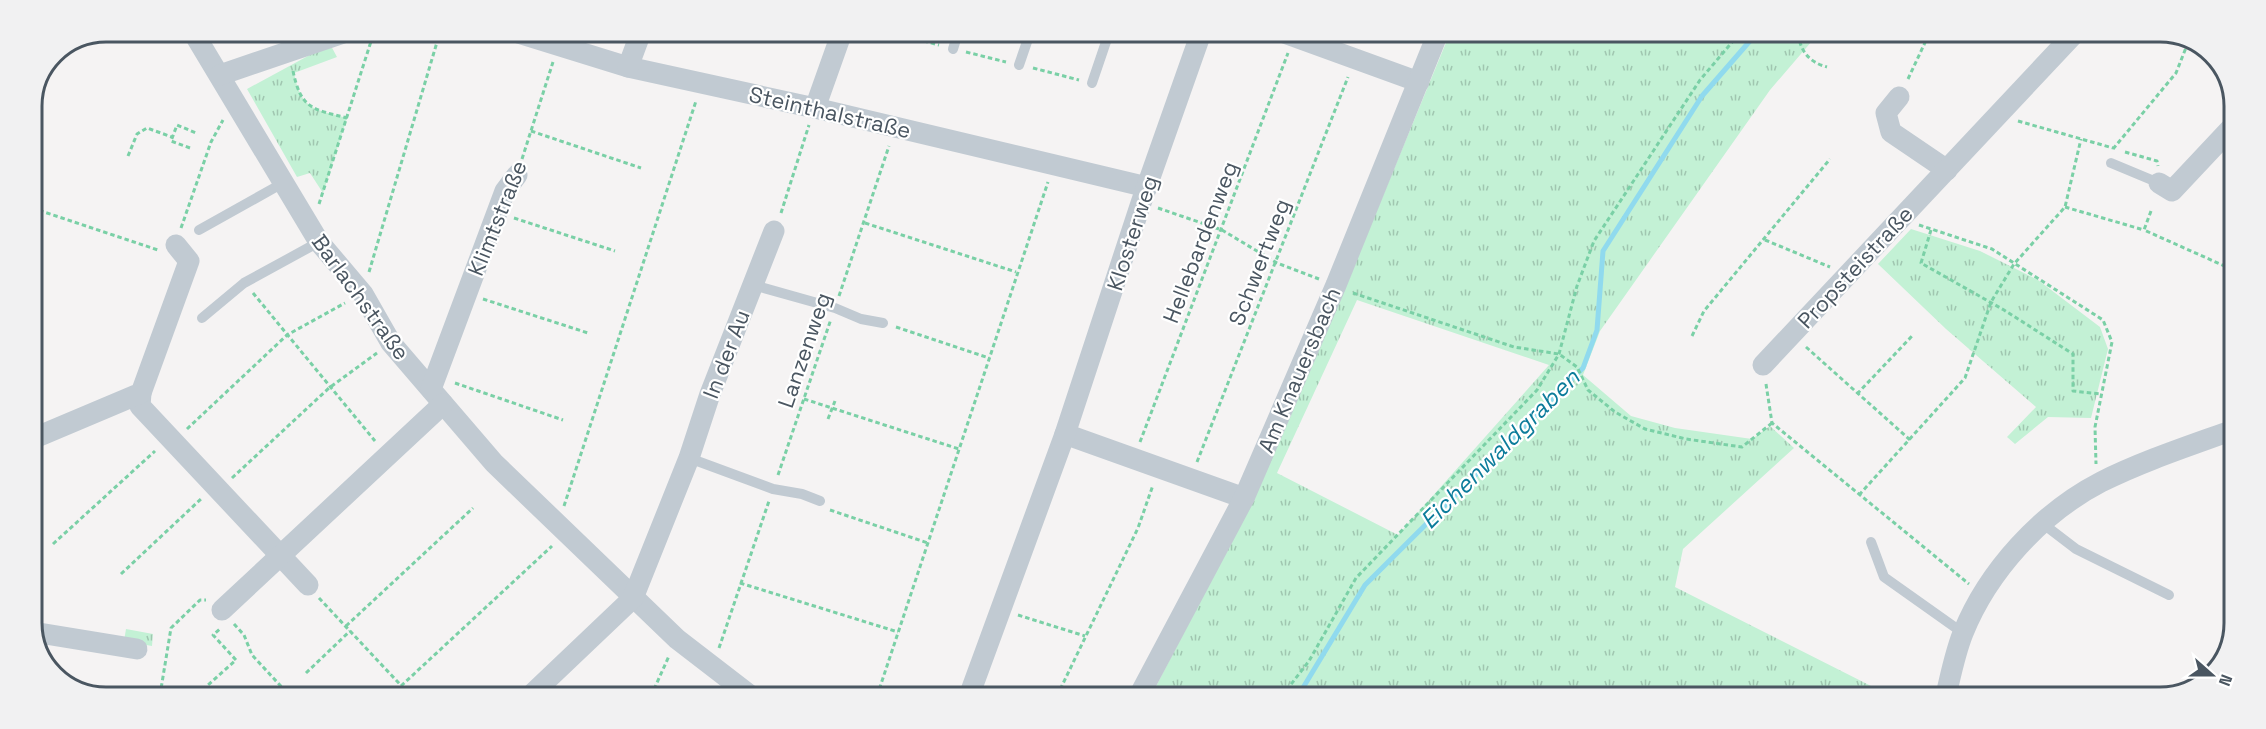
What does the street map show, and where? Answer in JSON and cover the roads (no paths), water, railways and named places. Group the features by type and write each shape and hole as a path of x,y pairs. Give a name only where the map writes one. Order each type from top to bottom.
{"street":[{"name":"Barlachstraße","path":"200,42 315,235 363,294 391,343 437,390 494,463 677,639 739,687"},
{"path":"220,75 316,42"},
{"name":"Steinthalstraße","path":"546,42 628,67 815,108 1054,165 1144,195"},
{"path":"628,67 637,42"},
{"path":"815,108 838,42"},
{"name":"Klosterweg","path":"972,687 1065,434 1144,195 1198,42"},
{"path":"1309,42 1419,82"},
{"name":"Am Knauersbach","path":"1144,687 1244,498 1336,285 1435,42"},
{"name":"Propsteistraße","path":"1763,364 2067,42"},
{"path":"1899,97 1886,113 1890,132 1947,170"},
{"path":"2159,183 2172,191 2224,136"},
{"name":"Klimtstraße","path":"437,390 467,294 505,191 517,175"},
{"name":"In der Au","path":"633,598 689,458 710,394 774,231"},
{"path":"176,244 189,261 141,393 140,406 308,585"},
{"path":"226,615 281,557 388,456 437,390"},
{"path":"42,435 141,393"},
{"path":"1065,434 1244,498"},
{"path":"1948,687 1963,633 1982,594 2007,561 2042,523 2067,502 2102,481 2224,434"},
{"path":"539,687 633,598"},
{"path":"43,634 137,649"}],"lane":[{"path":"953,49 955,42"},
{"path":"1019,65 1027,42"},
{"path":"1092,83 1106,42"},
{"path":"2111,163 2159,183"},
{"path":"199,230 283,183"},
{"path":"202,318 244,283 315,235"},
{"path":"753,285 835,308 861,320 883,323"},
{"path":"689,458 773,489 802,494 820,501"},
{"path":"2042,523 2076,549 2169,594"},
{"path":"1871,542 1884,577 1963,633"}],"waterway":[{"name":"Eichenwaldgraben","path":"1303,687 1365,585 1583,368 1597,330 1603,251 1702,96 1749,42"}]}
